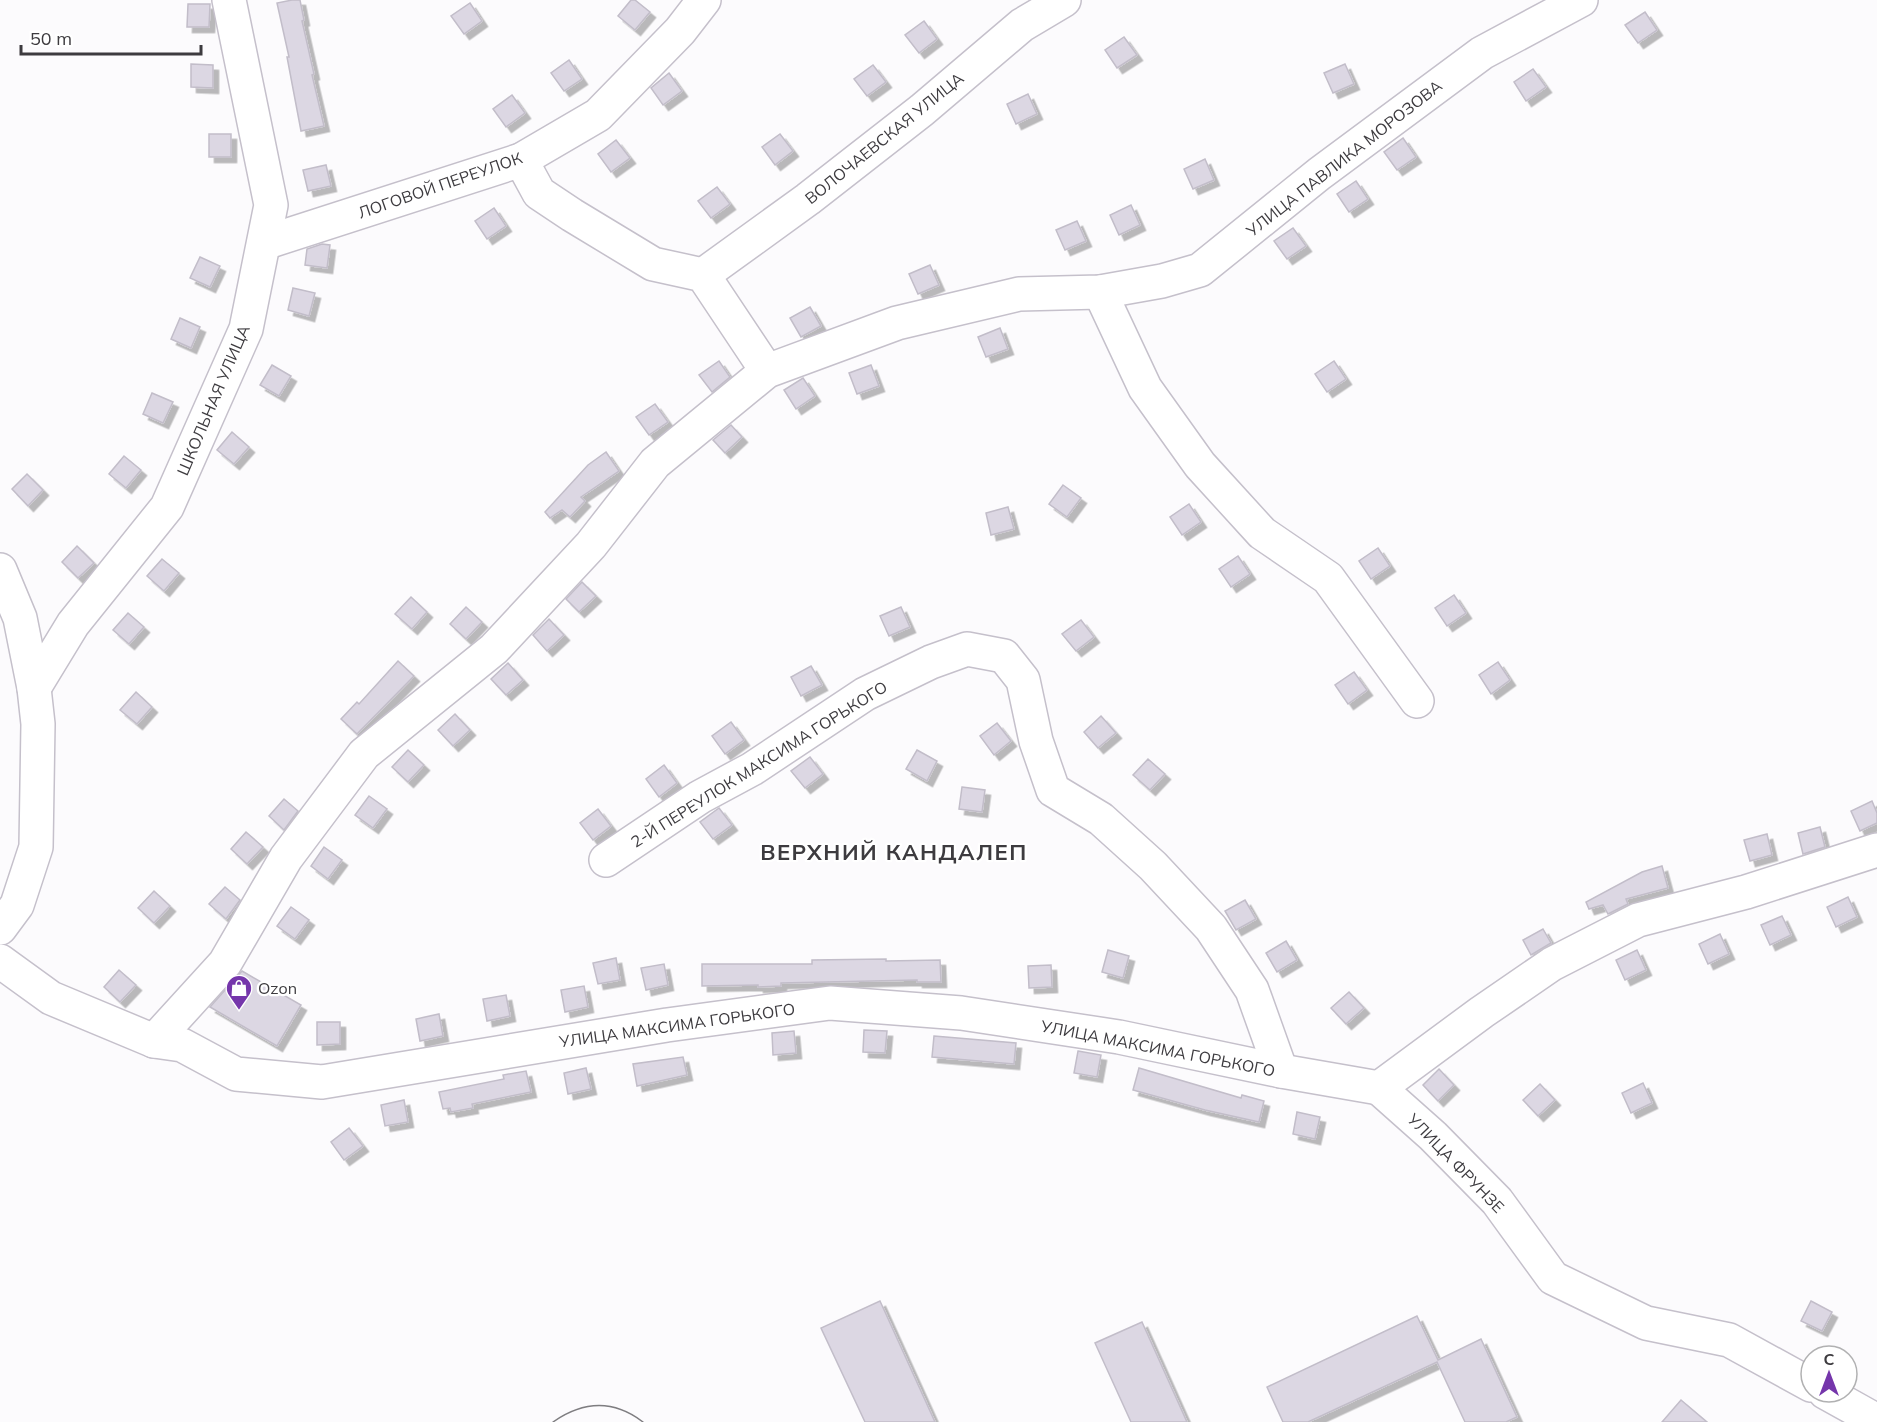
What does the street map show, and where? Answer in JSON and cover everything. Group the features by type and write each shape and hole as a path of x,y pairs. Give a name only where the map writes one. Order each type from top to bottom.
{"street":[{"name":"ШКОЛЬНАЯ УЛИЦА","path":"34,688 73,624 166,507 246,329 271,205 229,0"},
{"name":"ЛОГОВОЙ ПЕРЕУЛОК","path":"264,243 521,160 598,115 680,31 704,0"},
{"name":"ВОЛОЧАЕВСКАЯ УЛИЦА","path":"703,275 807,199 922,110 1022,25 1064,0"},
{"name":"УЛИЦА ПАВЛИКА МОРОЗОВА","path":"154,1041 225,963 286,858 364,754 494,649 591,545 655,463 767,371 897,323 1019,294 1100,292 1162,281 1200,270 1319,174 1482,52 1581,0"},
{"path":"521,160 539,193 572,215 653,264 703,275 767,371"},
{"path":"1100,292 1145,388 1200,465 1262,533 1328,578 1417,701"},
{"path":"0,570 20,618 34,688 38,724 36,847 17,905 0,928"},
{"name":"2-Й ПЕРЕУЛОК МАКСИМА ГОРЬКОГО","path":"606,860 700,797 752,769 865,694 931,662 967,649 1004,656 1023,680 1036,741 1053,790 1101,819 1153,866 1211,928 1252,990 1281,1071"},
{"path":"1379,1088 1552,964 1638,920 1746,892 1877,850"},
{"name":"УЛИЦА МАКСИМА ГОРЬКОГО","path":"0,960 51,998 154,1041 182,1045 236,1074 321,1082 667,1025 830,1003 961,1013 1119,1037 1281,1071 1379,1088"},
{"name":"УЛИЦА ФРУНЗЕ","path":"1379,1088 1433,1136 1497,1201 1553,1278 1646,1323 1729,1340 1799,1378"},
{"path":"1847,1404 1877,1420"}],"building":[{"path":"300,0 304,20 302,21 314,74 312,75 324,126 301,131 287,57 289,57 277,3"},
{"path":"631,0 635,0 650,12 635,30 618,16"},
{"path":"470,3 482,21 464,34 451,16"},
{"path":"188,4 210,4 209,27 187,27"},
{"path":"1645,12 1657,30 1638,43 1625,25"},
{"path":"924,21 937,39 919,53 905,35"},
{"path":"1124,37 1137,55 1117,68 1105,50"},
{"path":"569,60 582,79 564,91 551,73"},
{"path":"191,64 213,65 213,88 191,87"},
{"path":"1345,64 1354,84 1333,93 1324,73"},
{"path":"873,65 886,82 867,96 854,79"},
{"path":"1533,69 1546,87 1526,101 1514,82"},
{"path":"669,73 682,91 663,105 651,88"},
{"path":"1028,94 1037,114 1016,124 1007,104"},
{"path":"512,95 525,113 506,127 493,109"},
{"path":"209,134 231,134 231,157 209,157"},
{"path":"780,134 793,151 775,165 762,147"},
{"path":"1403,138 1416,157 1397,170 1384,152"},
{"path":"616,140 630,158 611,172 598,154"},
{"path":"1205,159 1214,180 1193,189 1184,169"},
{"path":"326,165 331,186 308,191 303,170"},
{"path":"1356,181 1368,199 1349,212 1337,194"},
{"path":"717,187 730,204 711,218 698,201"},
{"path":"1131,205 1140,225 1119,235 1110,215"},
{"path":"494,208 506,226 487,239 475,221"},
{"path":"1077,221 1086,241 1065,250 1056,230"},
{"path":"1293,228 1306,246 1287,259 1274,241"},
{"path":"322,244 330,245 327,268 305,265 307,249"},
{"path":"200,257 220,266 210,287 190,278"},
{"path":"930,265 939,285 918,294 909,274"},
{"path":"293,288 315,293 309,316 288,310"},
{"path":"810,307 821,326 801,337 790,318"},
{"path":"180,318 200,327 191,348 171,339"},
{"path":"1000,328 1008,349 986,357 978,337"},
{"path":"719,361 730,377 712,392 699,375"},
{"path":"1334,361 1346,379 1327,392 1315,374"},
{"path":"272,365 291,376 279,396 260,385"},
{"path":"871,365 879,386 857,394 849,373"},
{"path":"803,378 815,396 796,409 784,390"},
{"path":"152,393 173,402 163,423 143,414"},
{"path":"655,404 668,422 649,435 636,417"},
{"path":"731,425 742,437 725,453 713,440"},
{"path":"232,432 249,447 234,464 217,450"},
{"path":"606,452 619,471 581,497 585,501 570,517 562,510 550,518 545,512 588,465"},
{"path":"124,456 141,470 126,488 109,474"},
{"path":"27,474 43,490 28,506 12,489"},
{"path":"1063,485 1081,498 1067,517 1049,504"},
{"path":"1189,504 1201,522 1182,535 1170,517"},
{"path":"1008,507 1014,529 991,535 986,513"},
{"path":"77,546 94,563 78,578 62,562"},
{"path":"1378,548 1390,566 1371,579 1359,561"},
{"path":"1238,556 1250,574 1231,587 1219,569"},
{"path":"162,559 179,573 164,591 147,576"},
{"path":"582,582 596,596 579,612 566,599"},
{"path":"1454,595 1466,613 1447,626 1435,608"},
{"path":"411,597 427,612 412,629 395,614"},
{"path":"466,607 482,622 466,639 450,624"},
{"path":"901,607 910,627 889,636 880,616"},
{"path":"128,613 144,627 129,644 113,630"},
{"path":"549,619 564,635 547,651 533,635"},
{"path":"1081,620 1094,637 1076,651 1062,634"},
{"path":"398,661 414,676 357,734 341,719 357,702 359,704"},
{"path":"1498,662 1510,680 1491,694 1479,675"},
{"path":"508,663 523,680 506,695 491,679"},
{"path":"811,666 822,685 801,696 791,677"},
{"path":"1354,672 1367,690 1348,704 1335,685"},
{"path":"136,692 152,707 137,724 120,710"},
{"path":"455,714 470,730 453,746 438,730"},
{"path":"1101,716 1116,733 1098,748 1084,732"},
{"path":"731,722 744,740 725,754 712,736"},
{"path":"997,723 1011,741 994,755 980,736"},
{"path":"408,750 424,765 408,782 392,767"},
{"path":"917,750 937,761 927,781 906,769"},
{"path":"810,757 823,774 805,788 791,771"},
{"path":"1148,759 1165,774 1150,790 1133,775"},
{"path":"664,765 677,783 659,797 646,779"},
{"path":"962,787 985,790 982,812 959,809"},
{"path":"369,796 387,809 373,828 355,815"},
{"path":"284,799 298,811 284,830 269,816"},
{"path":"1872,801 1877,813 1877,823 1860,831 1851,811"},
{"path":"719,808 732,825 713,839 700,822"},
{"path":"598,809 611,826 593,840 580,823"},
{"path":"1820,827 1825,847 1803,854 1798,833"},
{"path":"246,832 263,847 247,864 231,849"},
{"path":"1767,834 1772,855 1750,861 1744,840"},
{"path":"324,847 342,860 328,879 311,866"},
{"path":"1662,866 1668,888 1626,899 1628,904 1608,914 1603,905 1589,909 1586,902 1642,872"},
{"path":"225,887 240,900 226,919 209,904"},
{"path":"154,891 170,906 154,923 138,908"},
{"path":"1848,897 1857,917 1836,927 1827,907"},
{"path":"1245,900 1256,919 1236,930 1225,911"},
{"path":"291,907 309,920 295,939 277,926"},
{"path":"1782,916 1791,935 1770,945 1761,925"},
{"path":"1543,929 1551,943 1531,955 1523,940"},
{"path":"1720,934 1729,954 1708,964 1699,944"},
{"path":"1286,941 1297,960 1277,972 1266,953"},
{"path":"1108,950 1129,956 1123,978 1102,972"},
{"path":"1637,950 1646,970 1625,980 1616,960"},
{"path":"616,958 620,980 598,984 593,963"},
{"path":"886,959 886,961 940,960 941,982 917,982 917,980 781,983 781,986 758,987 758,985 702,986 702,964 812,964 812,960"},
{"path":"664,964 668,985 646,990 641,968"},
{"path":"1051,965 1052,987 1029,988 1028,966"},
{"path":"119,970 136,985 120,1002 104,987"},
{"path":"242,971 301,1005 277,1046 210,1007"},
{"path":"584,986 588,1007 565,1012 561,990"},
{"path":"1349,992 1364,1008 1346,1024 1331,1008"},
{"path":"506,995 510,1016 487,1021 483,999"},
{"path":"439,1014 443,1036 420,1041 416,1019"},
{"path":"317,1022 340,1022 340,1044 317,1045"},
{"path":"864,1030 887,1031 885,1053 863,1052"},
{"path":"794,1031 796,1053 773,1055 772,1033"},
{"path":"934,1036 1016,1043 1014,1064 932,1057"},
{"path":"1078,1051 1101,1055 1097,1077 1074,1073"},
{"path":"683,1057 687,1075 637,1086 633,1064"},
{"path":"586,1068 591,1089 568,1094 564,1073"},
{"path":"1139,1068 1241,1098 1242,1095 1264,1101 1259,1122 1133,1090"},
{"path":"1439,1069 1454,1085 1438,1101 1423,1085"},
{"path":"526,1071 531,1092 472,1104 473,1108 451,1112 450,1108 443,1109 439,1092 504,1079 503,1075"},
{"path":"1643,1083 1652,1103 1631,1113 1622,1093"},
{"path":"1540,1084 1555,1100 1538,1116 1523,1100"},
{"path":"404,1100 408,1122 385,1126 381,1105"},
{"path":"1297,1112 1320,1117 1315,1139 1293,1134"},
{"path":"349,1128 363,1146 344,1160 331,1142"},
{"path":"880,1301 935,1422 865,1422 821,1328"},
{"path":"1811,1301 1832,1312 1822,1331 1801,1321"},
{"path":"1417,1316 1438,1360 1481,1339 1517,1417 1506,1422 1465,1422 1437,1362 1308,1422 1283,1422 1267,1387"},
{"path":"1142,1322 1187,1422 1131,1422 1095,1343"},
{"path":"1681,1400 1707,1422 1662,1422"}],"tram line":[{"path":"553,1422 576,1410 598,1406 620,1409 643,1422"}],"place":[{"name":"Ozon","path":"239,1011"}],"district":[{"name":"ВЕРХНИЙ КАНДАЛЕП","path":"894,852"}]}
